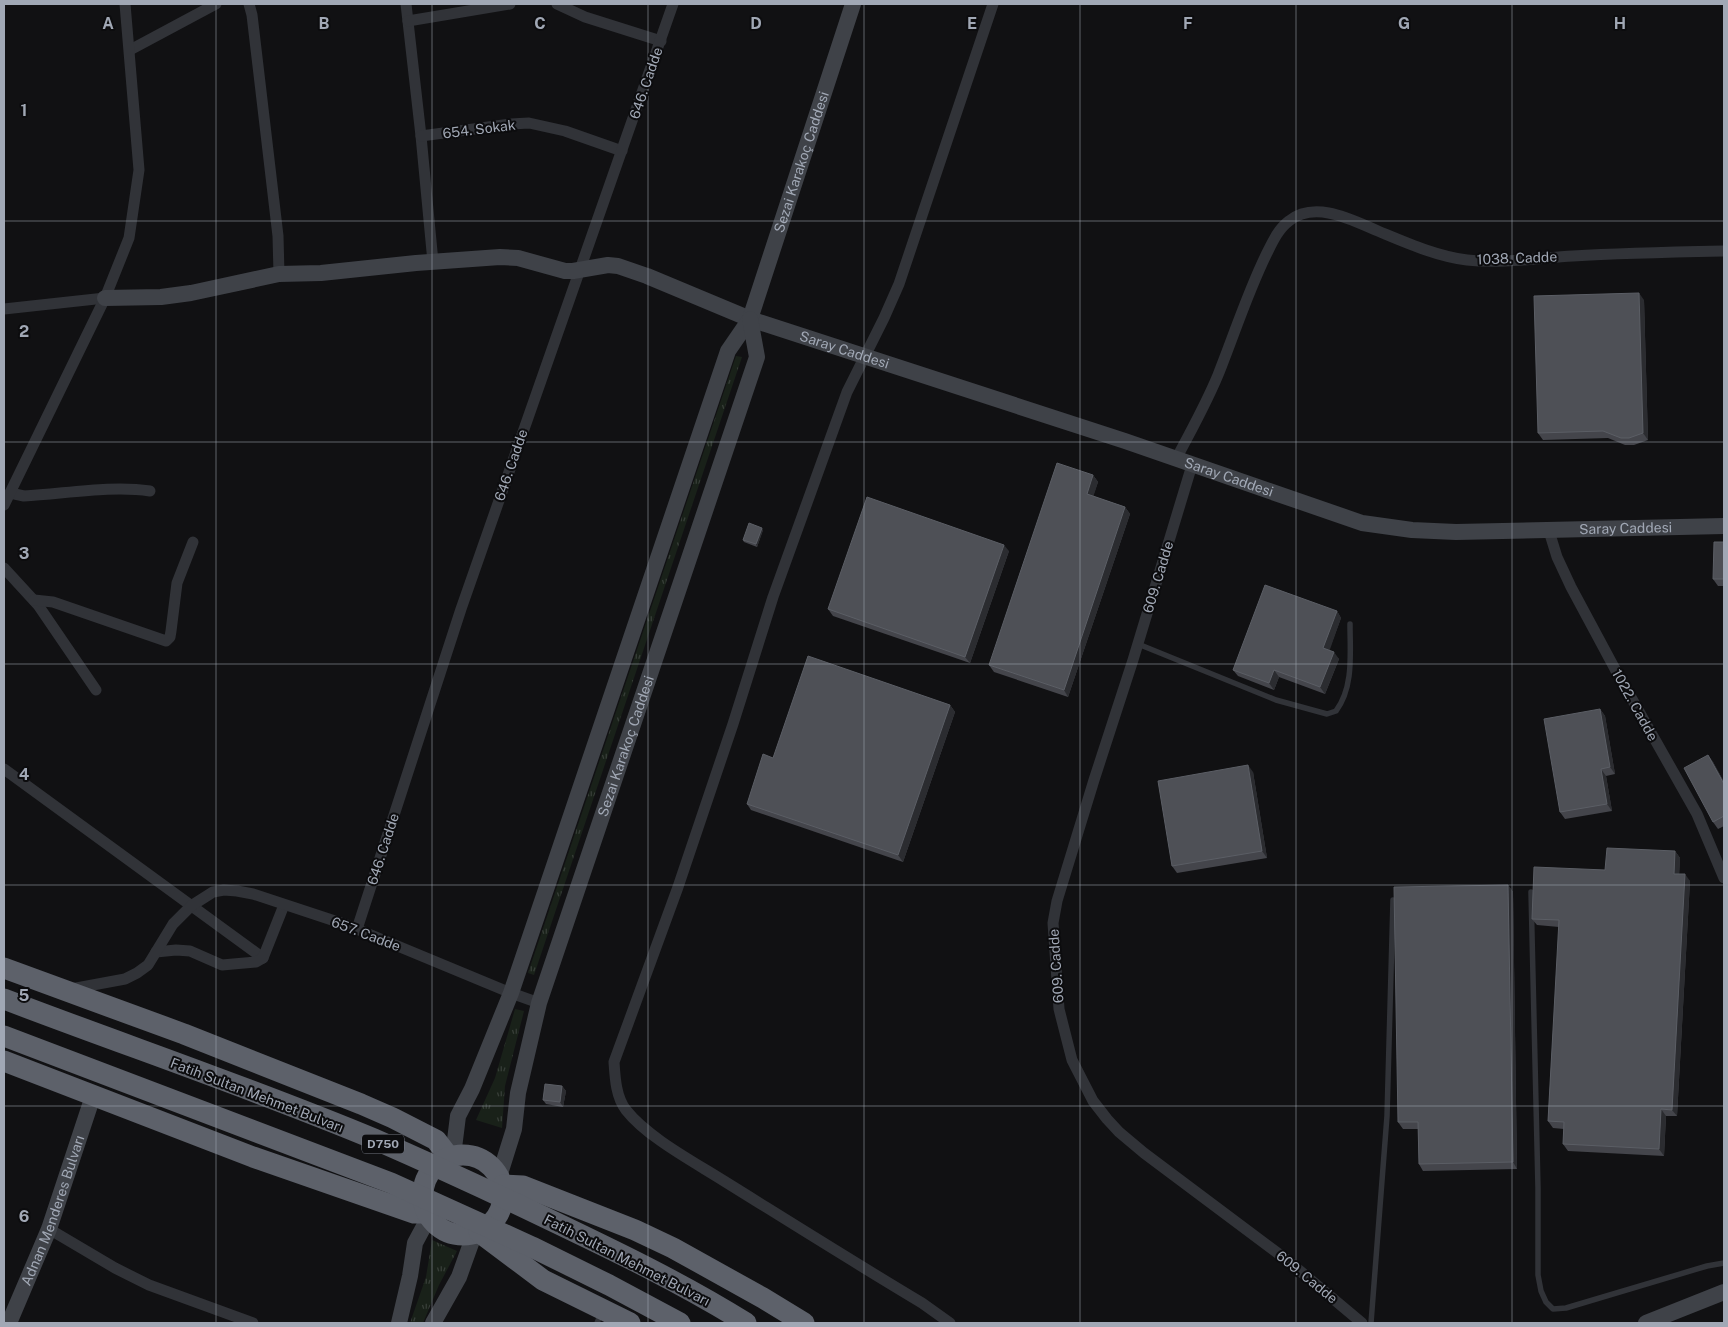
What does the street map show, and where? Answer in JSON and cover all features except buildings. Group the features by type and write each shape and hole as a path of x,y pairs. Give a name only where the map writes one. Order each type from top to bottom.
{"highway":[{"path":"4,968 184,1034 361,1104 436,1140 451,1157"},
{"name":"Fatih Sultan Mehmet Bulvarı","path":"4,999 258,1094 382,1143 595,1241 667,1278 746,1323"},
{"name":"D750","path":"4,1036 391,1183 532,1247 680,1323"},
{"path":"4,1061 253,1157 414,1213 428,1215"},
{"path":"466,1155 478,1157 489,1164 501,1181 504,1197 501,1210 494,1221 485,1229 476,1233 461,1236 448,1233 437,1227 428,1215 424,1205 422,1192 432,1168 451,1157 466,1155"},
{"path":"501,1181 523,1186 635,1230 673,1248 804,1323"},
{"path":"476,1233 543,1280 600,1316 630,1323"}],"street":[{"path":"4,505 105,298 129,238 139,170 125,4"},
{"path":"130,50 216,4"},
{"path":"249,4 252,15 278,236 279,274"},
{"path":"406,4 433,262"},
{"path":"408,22 510,4"},
{"path":"557,4 586,17 661,42"},
{"name":"646. Cadde","path":"358,929 461,609 674,4"},
{"name":"Sezai Karakoç Caddesi","path":"451,1157 458,1116 472,1089 511,993 728,351 750,319 853,4"},
{"path":"950,1323 922,1303 677,1152 635,1120 624,1108 615,1081 614,1062 678,887 733,724 773,597 847,392 899,284 993,4"},
{"name":"654. Sokak","path":"421,136 529,123 566,131 622,151"},
{"name":"1038. Cadde","path":"1290,220 1311,212 1339,215 1419,248 1449,257 1482,262 1614,254 1724,251"},
{"name":"609. Cadde","path":"1290,220 1281,228 1260,268 1218,376 1199,417 1184,462 1138,644 1066,870 1053,923 1059,1009 1072,1060 1093,1101 1119,1132 1287,1260 1362,1323"},
{"name":"Saray Caddesi","path":"105,298 161,297 190,293 279,274 321,274 500,257 518,258 565,271 608,265 618,266 647,276 750,319 1184,462 1362,523 1412,530 1456,532 1724,526"},
{"path":"4,309 105,298"},
{"name":"Sezai Karakoç Caddesi","path":"501,1181 514,1129 518,1093 538,1003 757,357 750,319"},
{"path":"10,493 24,496 119,489 150,491"},
{"name":"1022. Cadde","path":"1549,531 1557,556 1571,587 1697,814 1724,878"},
{"path":"34,600 52,602 166,640 170,637 177,583 193,542"},
{"path":"4,568 34,600 53,625 96,690"},
{"path":"4,769 263,958"},
{"name":"657. Cadde","path":"63,990 125,979 138,973 148,966 173,924 190,906 213,892 224,890 253,894 358,929 538,1003"},
{"path":"156,952 190,951 222,965 249,963 263,958 284,905"},
{"name":"Adnan Menderes Bulvarı","path":"9,1323 49,1229 94,1096"},
{"path":"399,1323 410,1276 415,1243 428,1215"},
{"path":"49,1229 115,1268 149,1285 252,1323"},
{"path":"434,1323 460,1277 476,1233"},
{"path":"1646,1323 1724,1292"}],"lane":[{"path":"1138,644 1276,700 1327,714 1336,711 1345,693 1350,671 1350,624"},
{"path":"1530,892 1538,1188 1538,1275 1541,1291 1546,1302 1552,1309 1566,1308 1707,1266 1724,1263"},
{"path":"1371,1323 1387,1116 1393,900"}],"green space":[{"path":"736,356 742,357 534,975 528,973"},
{"path":"515,1009 524,1011 505,1086 502,1128 476,1120 495,1078"},
{"path":"432,1240 457,1251 439,1285 423,1323 410,1323 426,1277"}]}
